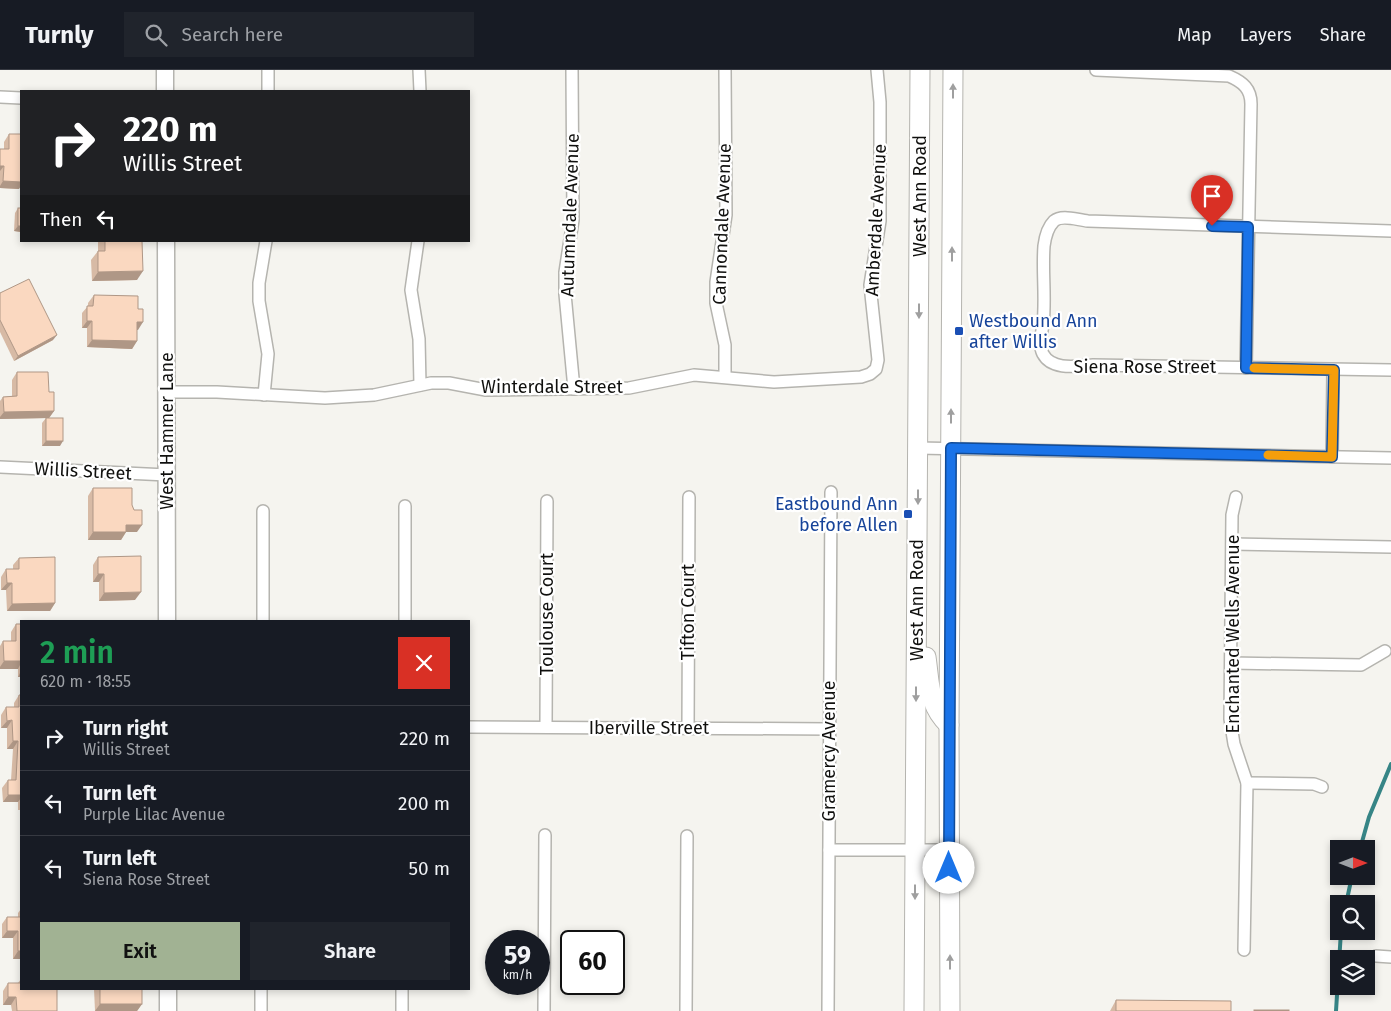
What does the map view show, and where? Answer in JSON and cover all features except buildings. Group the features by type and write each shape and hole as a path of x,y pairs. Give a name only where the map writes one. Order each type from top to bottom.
{"main road":[{"name":"West Ann Road","path":"914,1011 920,70"},
{"name":"West Ann Road","path":"950,1011 949,725 953,70"},
{"path":"917,586 932,701 939,715 949,725"}],"street":[{"path":"165,70 165,90"},
{"path":"268,70 268,90"},
{"path":"419,70 420,90"},
{"name":"Autumndale Avenue","path":"572,70 573,220 565,272 565,294 574,389"},
{"name":"Cannondale Avenue","path":"725,70 726,215 716,282 716,304 725,345 725,377"},
{"name":"Amberdale Avenue","path":"876,368 878,350 870,285 880,221 880,102 878,70"},
{"path":"1096,70 1229,76 1245,85 1251,97 1246,368"},
{"path":"0,97 20,98"},
{"name":"Siena Rose Street","path":"1248,227 1056,219 1051,225 1044,245 1041,344 1043,355 1056,365 1066,367 1093,365 1391,370"},
{"path":"1248,227 1391,231 1391,225"},
{"name":"West Hammer Lane","path":"166,242 167,620"},
{"path":"264,395 268,354 259,301 259,282 266,242"},
{"path":"418,242 411,290 419,339 420,385"},
{"name":"Winterdale Street","path":"167,392 355,396 420,385 449,383 486,390 629,388 694,375 774,382 849,378 870,374 876,368"},
{"path":"1332,457 1334,370"},
{"path":"918,448 1391,458"},
{"name":"Willis Street","path":"0,467 167,475"},
{"name":"Gramercy Avenue","path":"828,1011 831,492"},
{"name":"Tifton Court","path":"688,728 689,496"},
{"name":"Enchanted Wells Avenue","path":"1236,497 1232,515 1230,720 1234,744 1247,783 1244,950"},
{"name":"Toulouse Court","path":"546,727 547,501"},
{"path":"404,620 405,506"},
{"path":"263,511 263,620"},
{"path":"1232,544 1391,547"},
{"path":"1231,663 1361,665 1385,651"},
{"name":"Iberville Street","path":"470,727 830,729"},
{"path":"1247,783 1314,784 1322,787"},
{"path":"544,1011 545,836"},
{"path":"686,1011 687,836"},
{"path":"829,850 949,850"},
{"path":"1376,956 1391,957"},
{"path":"168,990 168,1011"},
{"path":"260,1011 261,990"},
{"path":"402,990 402,1011"}],"waterway":[{"path":"1363,840 1369,817 1391,764"},
{"path":"1348,895 1350,885"},
{"path":"1336,1011 1340,940"}],"slow traffic":[{"path":"1254,368 1334,370 1332,457 1268,455"}],"place":[{"name":"Westbound Ann after Willis","path":"959,331"},
{"name":"Eastbound Ann before Allen","path":"908,514"}],"route":[{"path":"949,868 951,448 1332,457 1334,370 1246,368 1248,227 1212,226"}]}
